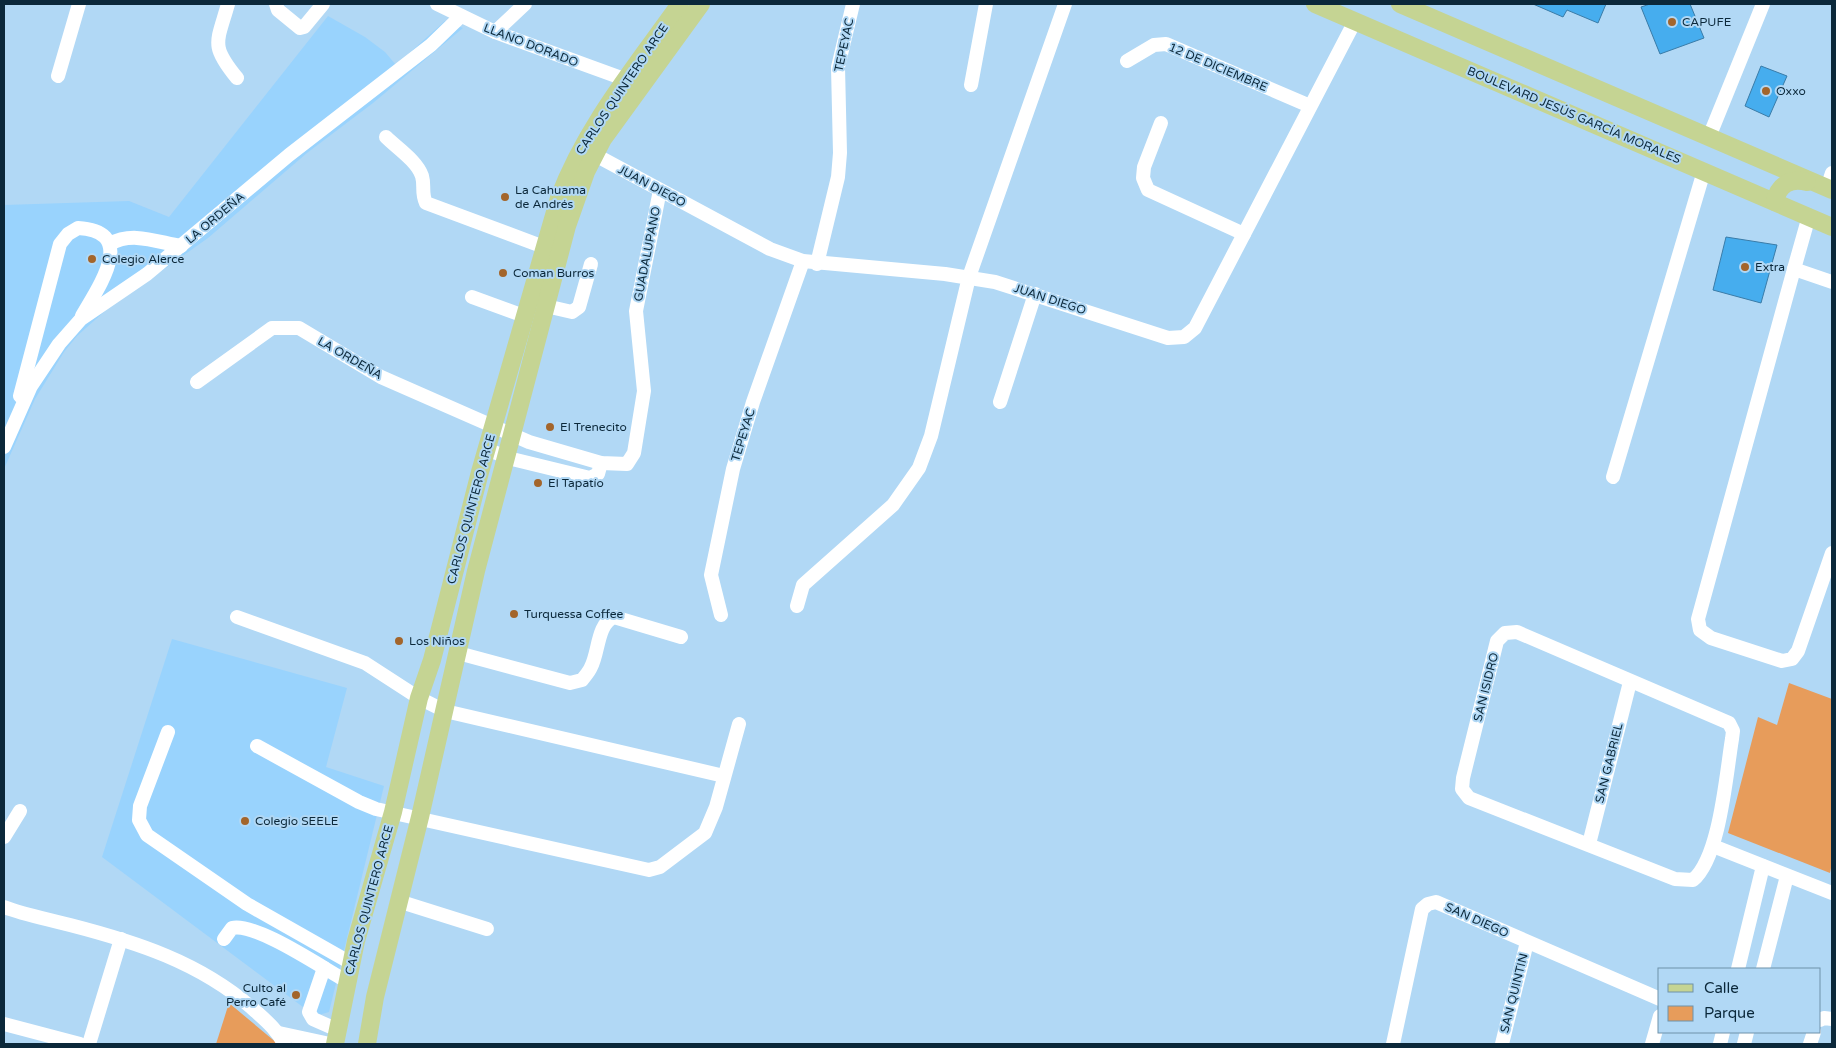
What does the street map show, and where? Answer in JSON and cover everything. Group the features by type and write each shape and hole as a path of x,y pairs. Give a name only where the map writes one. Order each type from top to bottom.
{"main road":[{"name":"CARLOS QUINTERO ARCE","path":"335,1040 352,963 393,812 419,698 432,660 486,449 559,198 588,151 626,80 680,4"},
{"name":"CARLOS QUINTERO ARCE","path":"367,1044 375,997 506,457 588,151 610,128 701,4"},
{"name":"BOULEVARD JESÚS GARCÍA MORALES","path":"1315,4 1832,227"},
{"path":"1400,4 1420,8 1709,137 1830,184"},
{"path":"1775,202 1781,188 1791,180 1830,184"}],"street":[{"path":"58,76 79,4"},
{"path":"228,4 218,50 221,58 237,78"},
{"path":"276,4 278,10 300,28 304,27 323,4"},
{"name":"LLANO DORADO","path":"437,4 495,32 626,80"},
{"path":"495,32 525,4"},
{"name":"TEPEYAC","path":"721,615 711,575 733,469 753,402 810,262 838,177 838,67 853,4"},
{"path":"971,85 986,4"},
{"path":"797,606 801,590 808,581 894,505 919,468 931,436 969,277 1065,4"},
{"path":"1709,137 1763,4"},
{"name":"LA ORDEÑA","path":"4,448 31,386 59,344 81,319 147,274 290,155 431,45 461,16"},
{"name":"JUAN DIEGO","path":"588,151 770,249 810,262 969,277 1035,294 1158,335 1177,339 1184,337 1195,328 1355,21"},
{"name":"12 DE DICIEMBRE","path":"1127,61 1154,44 1166,44 1310,106"},
{"path":"1161,123 1144,167 1142,178 1148,190 1244,234"},
{"path":"386,137 418,169 422,177 422,195 426,203 544,247"},
{"path":"1613,477 1704,171"},
{"name":"GUADALUPANO","path":"512,434 566,454 601,463 627,464 634,453 644,391 636,311 660,190"},
{"path":"1808,216 1698,619 1700,630 1711,638 1782,662 1792,659 1798,651 1832,553"},
{"path":"10,432 60,244 68,234 78,228 98,232 110,244 111,254 107,269 81,319"},
{"path":"110,244 120,238 135,237 181,246"},
{"path":"546,306 575,311 579,307 591,264"},
{"path":"1794,269 1832,282"},
{"path":"1000,402 1035,294"},
{"path":"472,297 524,316"},
{"name":"LA ORDEÑA","path":"196,382 272,328 288,326 298,328 381,377 512,434"},
{"path":"486,449 506,457 590,478 598,474 601,463"},
{"path":"237,617 365,663 419,698 445,711 724,776"},
{"path":"458,653 570,683 582,680 592,667 608,619 614,617 680,637"},
{"name":"SAN ISIDRO","path":"1516,632 1630,682 1728,723 1733,731 1713,846 1701,874 1693,880 1685,881 1469,798 1462,789 1463,778 1498,641 1505,633 1516,632"},
{"name":"SAN GABRIEL","path":"1589,844 1630,682"},
{"path":"257,746 359,802 393,812 649,870 660,867 705,833 716,807 739,724"},
{"path":"168,732 140,806 138,820 147,835 246,904 352,963"},
{"path":"4,836 20,811"},
{"path":"1713,846 1832,893"},
{"path":"1738,968 1763,866"},
{"path":"1763,968 1787,876"},
{"path":"398,901 487,929"},
{"name":"SAN DIEGO","path":"1393,1044 1422,909 1428,904 1436,902 1658,998"},
{"path":"4,907 121,939 189,964 239,997 282,1038 335,1040"},
{"path":"224,939 232,928 241,926 262,934 348,982"},
{"path":"89,1044 121,939"},
{"name":"SAN QUINTIN","path":"1502,1044 1527,942"},
{"path":"1744,944 1768,951"},
{"path":"324,968 309,1012 313,1019 335,1040"},
{"path":"1652,1044 1658,1023"},
{"path":"4,1024 80,1044"}],"shaded area":[{"name":"Colegio Alerce","path":"328,16 365,37 385,52 396,65 445,21 463,28 373,103 307,153 208,238 105,311 77,336 64,352 35,399 4,469 4,205 129,201 169,217"},
{"name":"Colegio SEELE","path":"172,639 347,688 326,767 384,786 329,1012 315,1016 102,857"}],"green space":[{"path":"1789,683 1832,699 1832,863 1830,873 1728,833 1758,717 1777,725"},
{"path":"229,1003 278,1044 216,1044"}],"building":[{"path":"1533,4 1606,4 1598,23 1567,10 1563,17"},
{"name":"CAPUFE","path":"1650,4 1690,4 1704,38 1660,54 1641,7"},
{"name":"Oxxo","path":"1761,66 1787,76 1769,117 1745,106"},
{"name":"Extra","path":"1726,237 1777,245 1761,303 1713,290"}],"place":[{"name":"CAPUFE","path":"1672,22"},
{"name":"Oxxo","path":"1766,91"},
{"name":"La Cahuama de Andrés","path":"505,197"},
{"name":"Colegio Alerce","path":"92,259"},
{"name":"Extra","path":"1745,267"},
{"name":"Coman Burros","path":"503,273"},
{"name":"El Trenecito","path":"550,427"},
{"name":"El Tapatío","path":"538,483"},
{"name":"Turquessa Coffee","path":"514,614"},
{"name":"Los Niños","path":"399,641"},
{"name":"Colegio SEELE","path":"245,821"},
{"name":"Culto al Perro Café","path":"296,995"}]}
